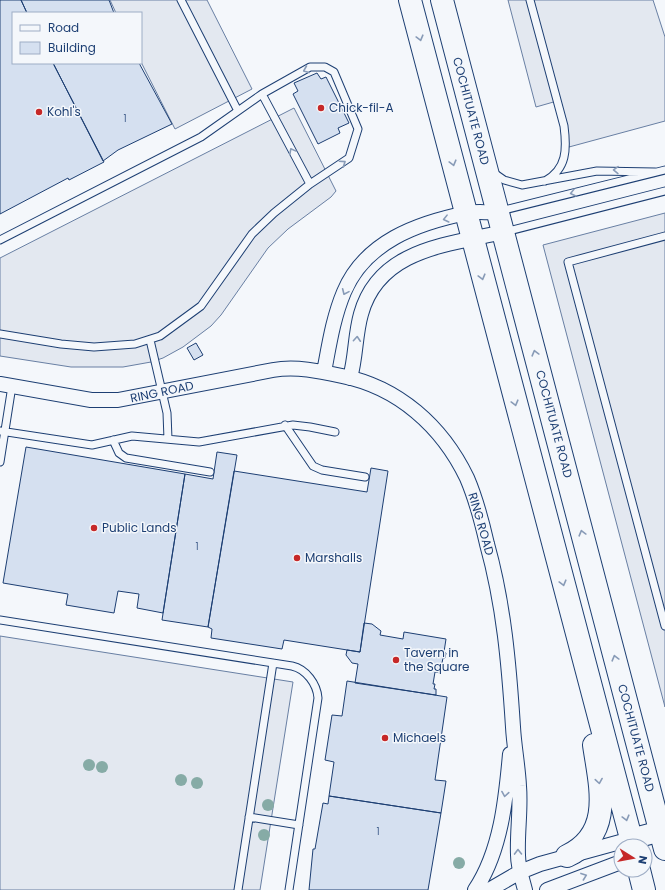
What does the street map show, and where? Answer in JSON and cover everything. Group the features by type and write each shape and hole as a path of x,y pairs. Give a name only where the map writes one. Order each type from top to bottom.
{"main road":[{"path":"410,0 576,632 634,838"},
{"name":"COCHITUATE ROAD","path":"442,0 664,837"},
{"path":"567,856 580,848 592,835 599,820 601,802 576,632"},
{"path":"641,878 644,890"}],"street":[{"path":"324,372 340,302 350,281 363,262 379,247 396,235 435,221 466,214 500,222"},
{"path":"350,378 361,313 369,294 386,272 402,260 418,253 472,239 500,222"},
{"name":"RING ROAD","path":"6,385 99,401 128,400 282,368 324,372 350,378 382,389 416,412 444,440 467,480 482,523 500,601 509,658 513,728 520,795 518,856 520,872 525,890"},
{"name":"RING ROAD","path":"475,890 488,867 498,833 508,774 513,728"},
{"path":"653,840 664,837"},
{"path":"489,890 520,872 567,856 613,849"},
{"path":"547,890 613,865"}],"lane":[{"path":"181,0 238,111"},
{"path":"530,0 564,126 566,148 564,159 554,175 545,181"},
{"path":"0,240 201,137 262,94 310,67 325,68 334,72 358,129 349,158 310,184 287,202 252,234 197,310 165,333 150,340 121,346 84,346 0,334"},
{"path":"262,94 310,184"},
{"path":"483,158 492,172 513,184 529,185 597,171 655,172"},
{"path":"500,222 665,170"},
{"path":"500,222 665,191"},
{"path":"665,236 568,262 665,626"},
{"path":"150,340 163,392 168,420 168,439"},
{"path":"0,462 6,385"},
{"path":"2,432 87,445 98,445 132,436 199,442 285,426 302,425 334,432"},
{"path":"285,426 314,466 322,470 365,477"},
{"path":"113,440 119,453 126,458 210,472"},
{"path":"0,620 274,663 296,667 304,671 315,685 318,694 318,703 288,890"},
{"path":"238,890 274,663"},
{"path":"249,817 299,825"}],"shaded area":[{"path":"110,0 207,0 252,89 175,129 142,64 142,12 116,12"},
{"path":"508,0 653,0 665,37 665,121 569,147 557,101 536,107"},
{"path":"294,108 336,191 331,197 288,229 268,248 221,315 211,326 183,347 163,358 151,362 123,367 71,367 0,356 0,258"},
{"path":"665,213 665,707 543,245"},
{"path":"0,636 293,682 260,890 0,890"}],"building":[{"name":"Kohl's","path":"0,0 21,0 27,12 12,12 12,64 54,64 104,162 69,180 68,178 0,214"},
{"path":"21,0 109,0 114,12 27,12"},
{"path":"54,64 140,64 172,124 118,150 103,161"},
{"name":"Chick-fil-A","path":"317,73 321,79 326,77 349,123 338,128 340,133 318,144 293,94 298,91 294,83"},
{"path":"196,343 203,355 194,360 187,348"},
{"name":"Public Lands","path":"26,447 185,474 163,613 137,608 139,594 118,591 114,613 66,605 68,594 3,583"},
{"path":"217,452 237,455 208,627 162,620 185,474 213,479"},
{"name":"Marshalls","path":"371,468 388,471 360,652 284,640 282,649 211,638 212,629 208,627 234,471 367,492"},
{"name":"Tavern in the Square","path":"364,623 372,624 381,631 380,635 403,639 404,632 446,639 444,652 446,653 445,658 443,658 440,673 435,672 433,684 435,684 434,689 436,689 436,695 355,683 358,664 352,663 346,655 347,650 360,652"},
{"name":"Michaels","path":"347,681 447,697 435,780 446,781 441,813 329,796 334,762 325,760 332,715 342,716"},
{"path":"329,796 441,813 428,890 309,890 313,849 315,849 323,803 328,804"}],"place":[{"name":"Chick-fil-A","path":"321,108"},
{"name":"Kohl's","path":"39,112"},
{"name":"Public Lands","path":"94,528"},
{"name":"Marshalls","path":"297,558"},
{"name":"Tavern in the Square","path":"396,660"},
{"name":"Michaels","path":"385,738"}]}
